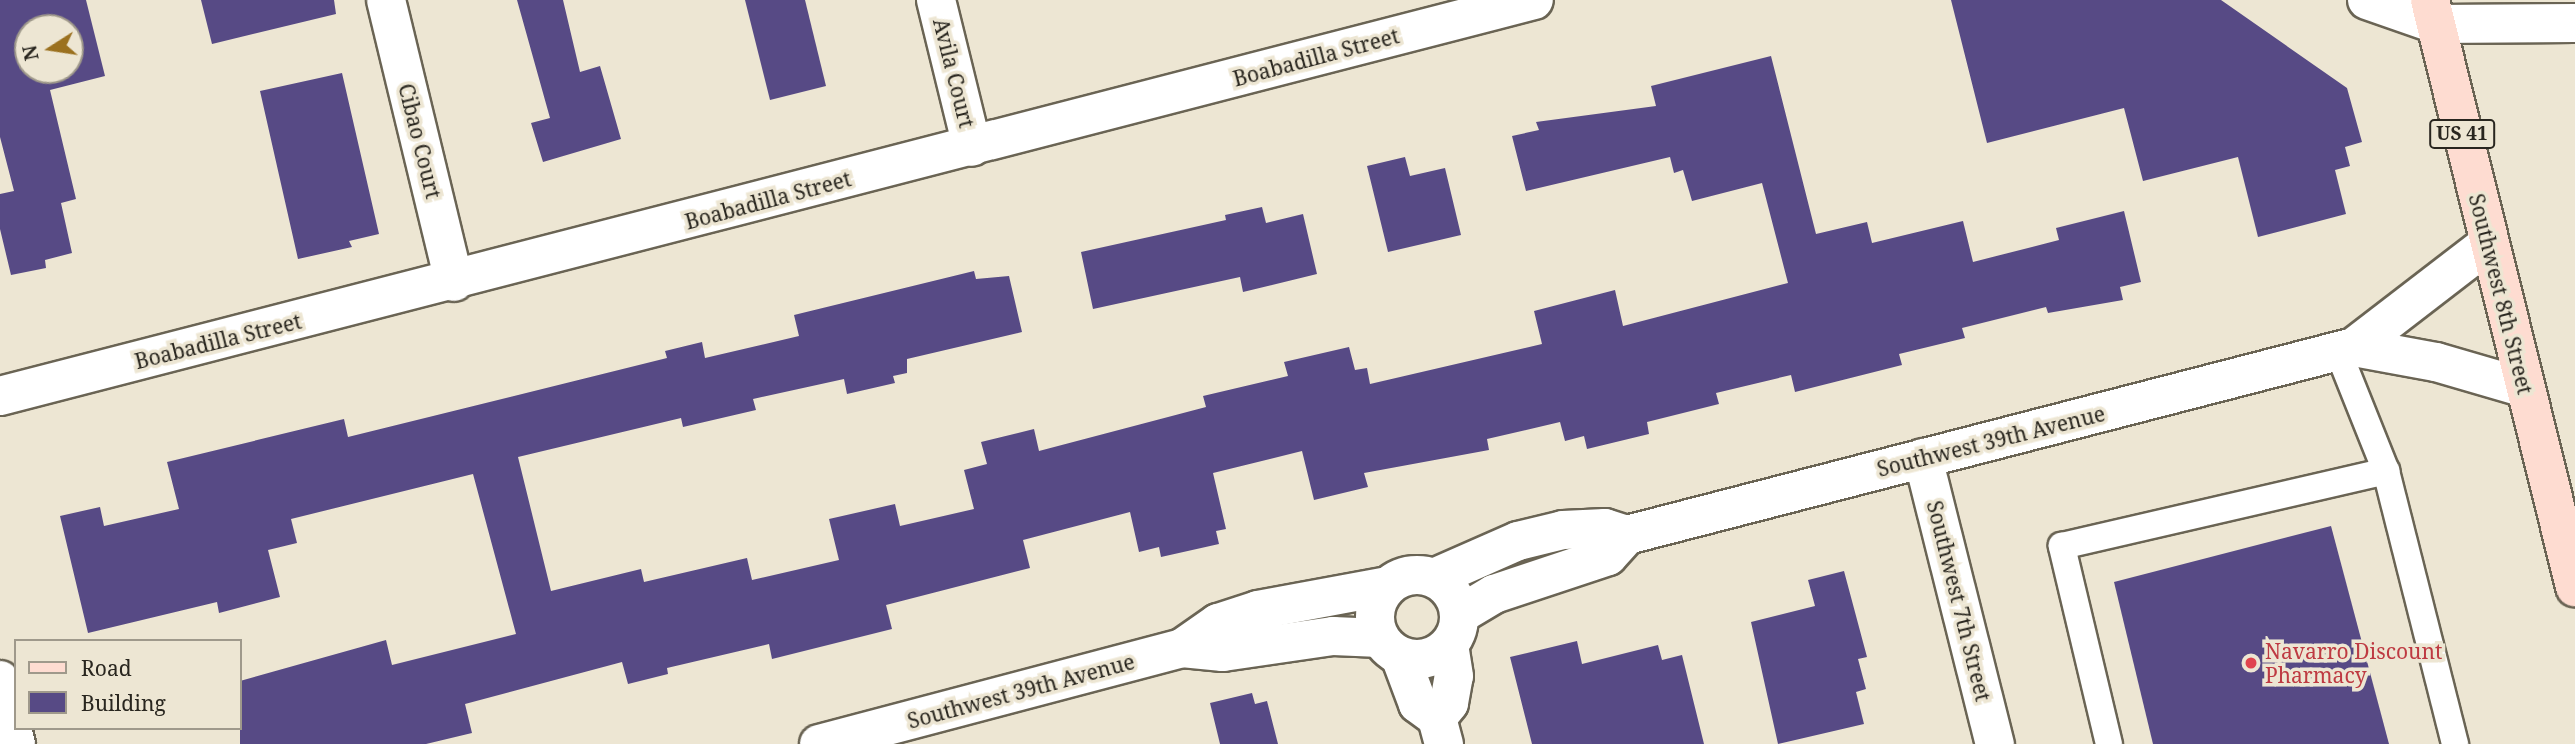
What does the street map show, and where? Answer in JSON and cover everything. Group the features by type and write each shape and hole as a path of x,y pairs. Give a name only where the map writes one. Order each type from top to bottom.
{"main road":[{"name":"Southwest 8th Street","path":"2433,12 2575,587"}],"street":[{"name":"Cibao Court","path":"386,0 454,282"},
{"name":"Avila Court","path":"936,0 972,147"},
{"name":"Boabadilla Street","path":"0,396 454,282 1534,0"},
{"path":"2367,0 2433,12 2575,23"},
{"name":"Southwest 39th Avenue","path":"819,744 898,734 1182,648 1218,623 1258,610 1387,586 1415,574 1434,578 1487,552 1563,530 1605,528 1627,535 2346,349 2489,243"},
{"name":"Southwest 39th Avenue","path":"2346,349 2436,362 2525,388"},
{"name":"Southwest 7th Street","path":"1923,458 1995,744"},
{"name":"Southwest 39th Avenue","path":"1182,648 1223,652 1333,636 1390,647 1426,659 1494,594 1608,556 1627,535"},
{"path":"1434,578 1453,593 1454,676 1441,731"},
{"path":"1387,586 1374,612 1418,704 1441,731"},
{"path":"1,686 16,744"}],"lane":[{"path":"2346,349 2386,471 2455,744"},
{"path":"2109,744 2062,546 2386,471"}],"building":[{"path":"0,0 86,0 105,76 84,81 84,14 14,14 14,84 74,84 50,90 76,199 61,203 72,253 45,260 46,268 11,275 0,229 0,194 14,191 0,137"},
{"path":"201,0 334,0 336,14 212,44"},
{"path":"517,0 563,0 580,72 600,66 621,139 543,162 531,123 550,118"},
{"path":"745,0 805,0 826,86 770,100"},
{"path":"1951,0 2221,0 2347,88 2362,142 2345,147 2350,166 2335,170 2346,214 2258,237 2238,157 2143,181 2124,108 1987,143"},
{"path":"1771,56 1816,234 1867,222 1872,243 1963,221 1973,262 2059,240 2056,228 2124,211 2141,282 2120,287 2123,300 2048,313 2046,307 1962,328 1965,338 1899,354 1902,365 1795,392 1791,375 1716,393 1719,404 1647,422 1649,434 1587,449 1584,436 1565,441 1560,422 1487,439 1489,450 1364,473 1368,487 1314,500 1302,451 1213,473 1226,529 1216,531 1219,544 1161,557 1159,547 1139,552 1130,512 1023,540 1030,568 886,605 892,629 772,659 769,644 667,668 668,674 628,684 622,662 465,704 472,733 426,744 240,744 242,680 386,640 392,665 516,634 473,474 291,519 297,543 268,550 280,597 219,613 217,602 88,633 60,516 100,507 104,526 179,509 167,462 344,419 348,437 667,358 665,351 702,342 705,358 799,336 794,315 974,271 976,279 1009,276 1022,332 907,359 907,373 893,376 895,383 847,394 844,379 753,399 756,410 683,427 681,418 518,457 551,591 641,569 644,582 747,558 752,580 839,560 829,519 895,504 900,526 974,509 964,470 987,464 981,442 1034,429 1039,451 1206,407 1203,396 1288,376 1284,362 1349,347 1355,370 1367,368 1370,384 1542,344 1534,311 1615,290 1623,326 1788,283 1762,183 1692,201 1683,170 1674,173 1670,157 1526,191 1512,136 1539,130 1536,122 1656,106 1651,86"},
{"path":"342,73 379,234 349,241 352,247 298,259 260,91"},
{"path":"1405,157 1410,176 1445,168 1461,235 1388,252 1367,166"},
{"path":"1262,207 1266,223 1303,214 1317,274 1243,292 1240,277 1093,309 1081,252 1226,220 1225,215"},
{"name":"Navarro Discount Pharmacy","path":"2331,526 2389,744 2153,744 2114,582"},
{"path":"1844,571 1867,657 1858,659 1866,689 1856,692 1864,724 1778,744 1751,622 1815,606 1808,580"},
{"path":"1577,641 1582,664 1658,645 1662,660 1682,655 1704,744 1532,744 1510,657"},
{"path":"1252,693 1255,704 1267,701 1278,744 1220,744 1210,703"}],"place":[{"name":"Navarro Discount Pharmacy","path":"2251,663"}]}
